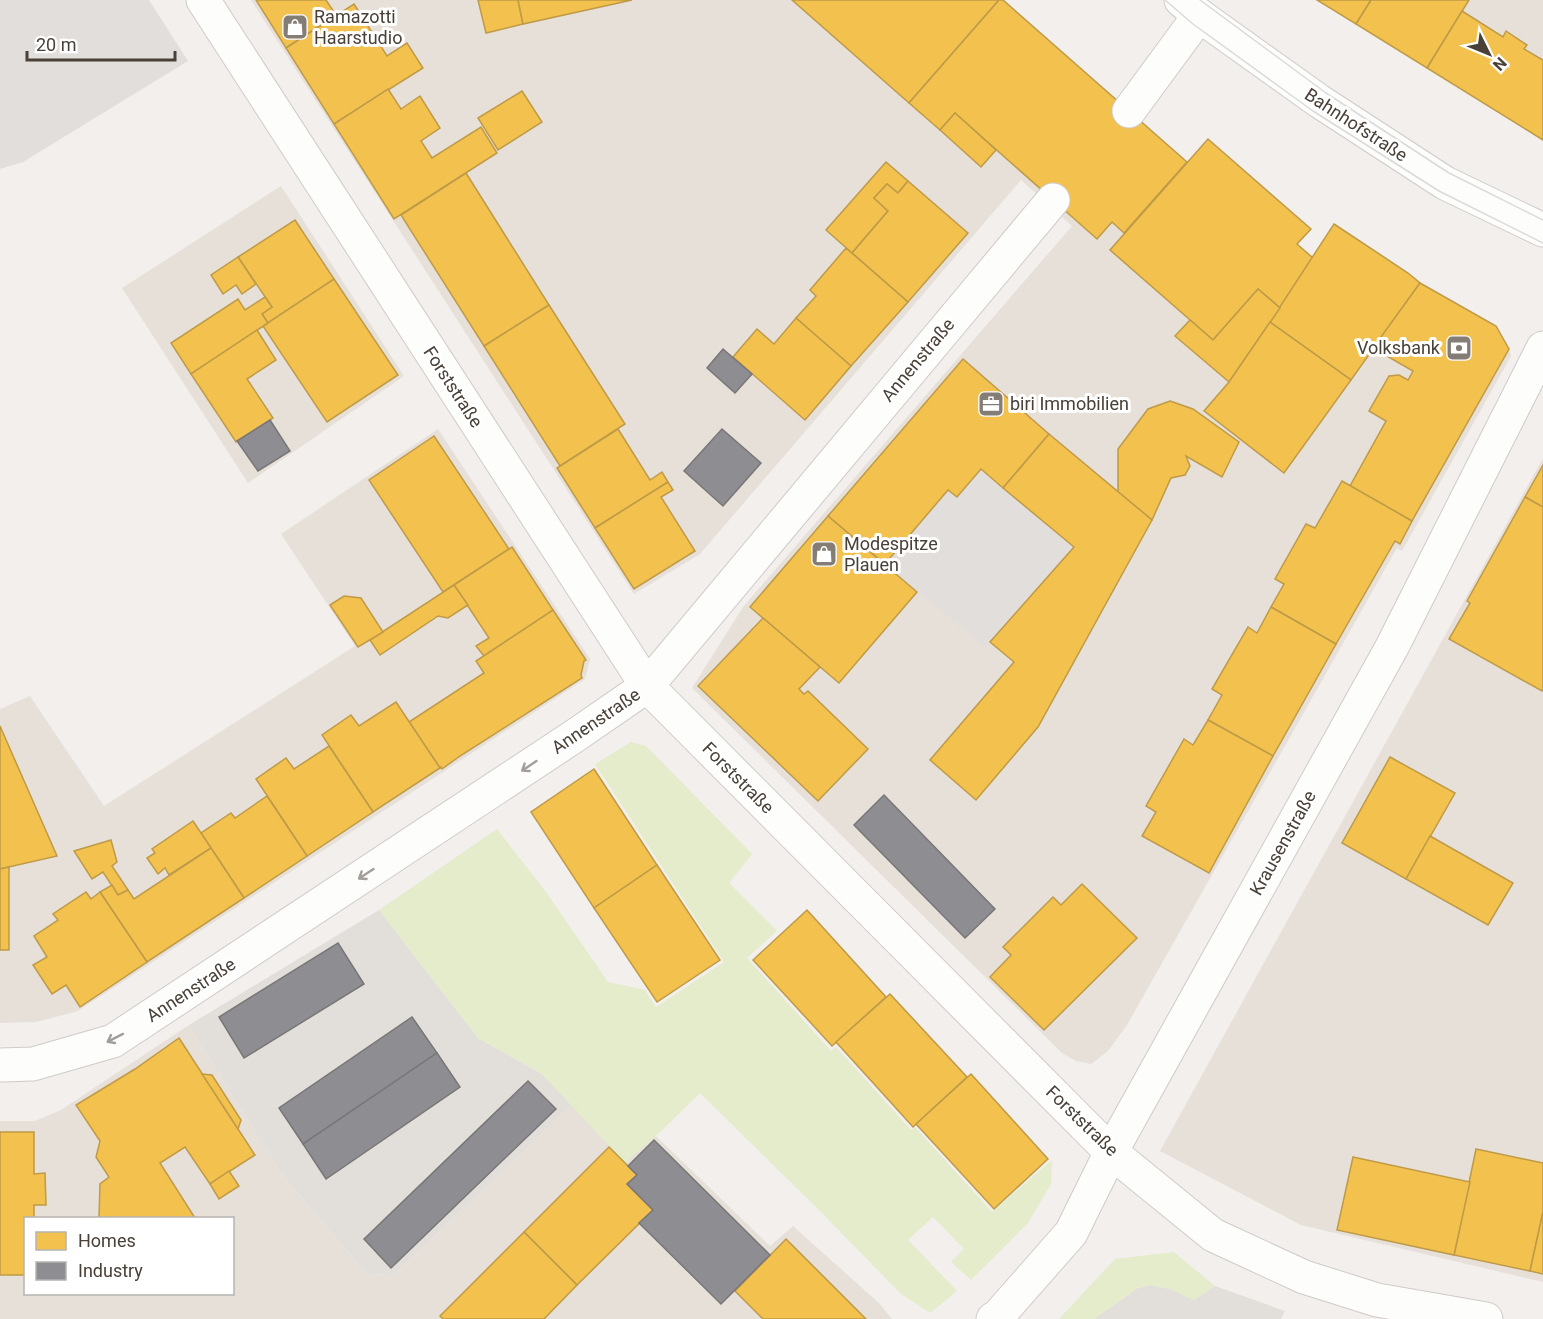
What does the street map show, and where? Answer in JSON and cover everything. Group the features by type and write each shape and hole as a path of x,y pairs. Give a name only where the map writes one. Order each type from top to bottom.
{"street":[{"name":"Forststraße","path":"203,0 646,686 1112,1152 1213,1235 1304,1277 1377,1300 1486,1319"},
{"path":"1129,111 1192,24 1191,8"},
{"name":"Bahnhofstraße","path":"1191,8 1318,101 1445,183 1543,230"},
{"name":"Annenstraße","path":"0,1065 33,1064 113,1041 573,737 646,686 1053,200"},
{"name":"Krausenstraße","path":"993,1319 1071,1233 1112,1152 1392,647 1539,358"}],"shaded area":[{"path":"0,0 149,0 188,61 23,162 0,169"},
{"path":"251,0 1003,0 1187,162 1208,139 1311,229 1297,244 1312,258 1334,224 1420,283 1496,326 1511,356 1402,551 1397,548 1127,1025 1108,1051 1091,1064 1076,1061 1062,1053 692,688 743,607 1072,226 1021,180 700,554 634,594"},
{"path":"1317,0 1543,0 1543,140 1427,68"},
{"path":"281,186 404,376 248,483 122,288"},
{"path":"438,429 590,659 585,679 78,1011 36,1022 0,1023 0,709 30,696 104,806 355,646 281,534"},
{"path":"1543,458 1543,1282 1301,1225 1160,1151"},
{"path":"981,469 1074,547 986,648 885,564 948,490 957,497"},
{"path":"379,910 478,1038 542,1074 572,1105 394,1275 367,1274 283,1176 189,1025"},
{"path":"189,1025 283,1176 367,1274 394,1275 572,1105 625,1162 656,1136 770,1246 793,1226 880,1304 892,1319 0,1319 0,1121 35,1121 61,1110"},
{"path":"1150,1285 1170,1289 1194,1300 1215,1286 1285,1311 1281,1319 1094,1319 1138,1288"}],"green space":[{"path":"631,742 646,746 752,854 729,883 777,931 747,958 831,1051 836,1047 911,1130 915,1127 992,1212 1052,1160 1051,1184 1028,1223 971,1280 951,1262 964,1249 933,1217 908,1240 957,1291 930,1313 901,1294 700,1093 625,1163 542,1074 478,1038 379,910 497,829 546,892 608,982 645,990 656,1007 724,962 595,764"},
{"path":"1174,1252 1215,1286 1194,1300 1170,1289 1150,1285 1138,1288 1094,1319 1059,1319 1115,1259"}],"building: Homes":[{"path":"256,0 326,0 336,15 286,48"},
{"path":"478,0 518,0 523,24 486,33"},
{"path":"518,0 632,0 523,24"},
{"path":"792,0 999,0 909,103"},
{"path":"999,0 1003,0 1187,162 1124,233 1112,222 1097,239 955,113 940,130 909,103"},
{"path":"1317,0 1371,0 1356,24"},
{"path":"1371,0 1469,0 1427,68 1356,24"},
{"path":"354,4 387,56 407,43 423,68 334,124 286,48"},
{"path":"1462,11 1503,37 1506,31 1527,45 1524,49 1543,60 1543,140 1427,68"},
{"path":"388,89 401,109 420,96 440,128 421,141 432,158 481,127 497,153 394,219 334,124"},
{"path":"522,91 542,122 498,150 478,118"},
{"path":"955,113 996,150 981,167 940,130"},
{"path":"1208,139 1311,229 1297,244 1313,258 1280,308 1258,289 1213,340 1110,250"},
{"path":"886,162 908,181 898,193 887,184 874,198 888,211 852,253 826,230"},
{"path":"466,173 549,305 484,346 401,215"},
{"path":"908,181 968,233 908,302 852,253 888,211 874,198 887,184 898,193"},
{"path":"295,220 334,279 268,323 262,314 272,307 238,257"},
{"path":"1334,224 1420,283 1351,380 1270,322"},
{"path":"846,248 908,302 851,366 796,318 816,296 810,290"},
{"path":"238,257 256,284 242,294 236,285 223,294 211,275"},
{"path":"334,279 398,375 327,422 263,326"},
{"path":"1420,283 1496,326 1509,349 1412,521 1350,486 1386,421 1369,411 1389,376 1399,375 1408,380 1413,371 1373,348"},
{"path":"1258,289 1280,308 1229,382 1175,336 1190,320 1213,340"},
{"path":"265,297 272,307 262,314 268,323 191,374 171,343 238,299 245,310"},
{"path":"549,305 625,424 560,466 484,346"},
{"path":"796,318 851,366 805,420 733,357 757,329 774,344"},
{"path":"1270,322 1351,380 1284,473 1204,411 1229,382"},
{"path":"257,330 276,360 247,379 273,418 236,442 191,374"},
{"path":"963,359 1049,434 1003,488 981,469 957,497 948,490 885,564 828,516"},
{"path":"1170,401 1193,409 1239,442 1222,477 1186,456 1190,466 1185,475 1171,478 1152,520 1118,492 1118,449 1148,409"},
{"path":"618,429 650,480 662,472 668,482 595,528 557,468"},
{"path":"1049,434 1152,520 1038,727 976,800 930,760 1014,662 990,642 1074,547 1003,488"},
{"path":"434,436 509,549 443,592 369,480"},
{"path":"1543,465 1543,507 1525,497"},
{"path":"1342,481 1412,521 1400,544 1395,541 1336,644 1271,607 1284,584 1275,579 1306,524 1315,528"},
{"path":"668,482 673,490 661,497 695,551 634,589 595,528"},
{"path":"1525,497 1543,507 1542,691 1449,639 1470,603 1467,601"},
{"path":"828,516 917,592 839,683 750,607"},
{"path":"512,547 553,610 484,656 476,646 489,638 454,585"},
{"path":"454,585 468,605 448,618 438,616 380,655 370,640"},
{"path":"344,596 361,598 383,632 358,647 330,605"},
{"path":"1271,607 1336,644 1273,756 1208,720 1222,695 1212,689 1248,627 1257,633"},
{"path":"553,610 586,660 582,678 442,769 440,768 409,722 484,673 476,661"},
{"path":"763,618 820,667 799,689 804,694 808,691 868,749 818,801 698,686"},
{"path":"396,702 440,768 373,812 322,735 351,715 359,726"},
{"path":"1208,720 1273,756 1209,873 1142,836 1156,812 1146,806 1184,739 1193,745"},
{"path":"0,726 57,856 0,869"},
{"path":"329,746 373,812 307,856 256,779 286,758 294,769"},
{"path":"1390,757 1455,793 1406,879 1342,843"},
{"path":"594,769 657,865 594,908 531,812"},
{"path":"267,796 307,856 244,898 201,833 231,813 235,818"},
{"path":"193,821 211,848 169,875 165,868 158,874 147,858 155,853 152,849"},
{"path":"1430,836 1513,883 1488,925 1406,879"},
{"path":"111,840 117,862 112,866 128,890 118,895 103,872 92,879 74,851"},
{"path":"211,848 244,898 147,962 100,892 112,885 118,895 128,890 134,899"},
{"path":"657,865 720,960 657,1002 594,908"},
{"path":"9,867 9,950 0,950 0,869"},
{"path":"1082,884 1137,938 1044,1030 990,977 1011,955 1003,947 1053,897 1061,905"},
{"path":"86,892 91,899 100,892 147,962 80,1007 66,985 52,994 33,965 47,957 34,936 58,920 53,914"},
{"path":"807,910 886,997 832,1046 753,960"},
{"path":"890,994 967,1077 913,1127 836,1042"},
{"path":"179,1038 255,1155 210,1184 185,1147 160,1163 194,1217 99,1217 100,1184 109,1177 96,1157 100,1141 76,1105 135,1069"},
{"path":"202,1074 212,1075 241,1120 238,1129"},
{"path":"971,1074 1048,1159 994,1209 916,1124"},
{"path":"0,1132 34,1132 34,1174 45,1173 46,1205 34,1205 34,1217 24,1217 24,1275 0,1275"},
{"path":"609,1147 637,1175 627,1184 653,1210 577,1285 524,1232"},
{"path":"1476,1149 1543,1163 1543,1212 1530,1271 1454,1255"},
{"path":"1353,1157 1470,1182 1454,1255 1337,1230"},
{"path":"229,1171 239,1186 219,1199 210,1184"},
{"path":"1543,1212 1543,1274 1530,1271"},
{"path":"524,1232 577,1285 544,1319 443,1319 440,1316"},
{"path":"786,1239 866,1319 763,1319 735,1291"}],"building: Industry":[{"path":"723,349 752,374 735,393 707,368"},
{"path":"270,420 290,451 258,471 237,441"},
{"path":"722,429 761,463 723,506 684,471"},
{"path":"884,795 995,909 965,938 854,825"},
{"path":"338,943 364,984 244,1058 219,1017"},
{"path":"412,1017 437,1053 303,1144 279,1108"},
{"path":"437,1053 460,1087 326,1179 303,1144"},
{"path":"528,1081 556,1109 391,1268 364,1239"},
{"path":"654,1140 770,1255 721,1304 639,1223 653,1210 627,1184 637,1175 628,1166"}],"tram line":[{"path":"1165,0 1193,24 1313,111 1439,191 1543,243"},
{"path":"1200,0 1326,93 1449,173 1543,220"}],"place":[{"name":"Ramazotti Haarstudio","path":"295,27"},
{"name":"Volksbank","path":"1459,348"},
{"name":"biri Immobilien","path":"991,404"},
{"name":"Modespitze Plauen","path":"824,554"}]}
